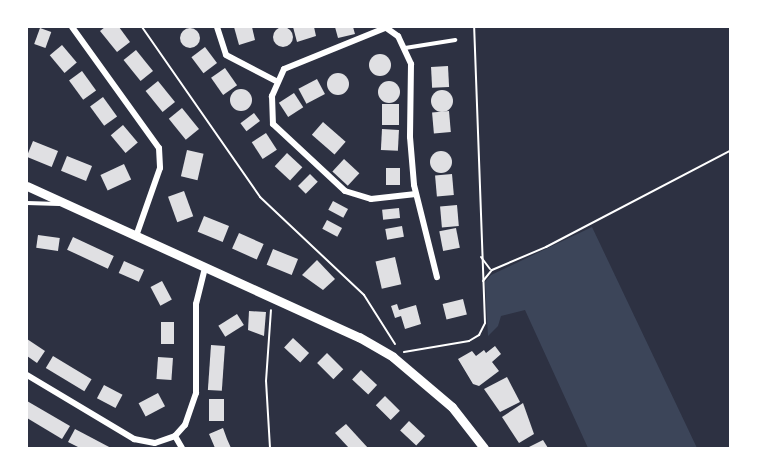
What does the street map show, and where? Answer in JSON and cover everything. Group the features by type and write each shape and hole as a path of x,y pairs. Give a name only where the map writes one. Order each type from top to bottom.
{"street":[{"path":"72,27 159,148 160,168 136,236"},
{"path":"217,27 226,56 276,81"},
{"path":"416,194 370,199 345,191 273,124 272,96 276,81 284,69 385,28 398,36 405,48 413,79 410,137 416,194 437,277"},
{"path":"27,186 359,337 393,357 452,407 484,448"},
{"path":"27,375 134,438 155,443 175,436 185,425 196,393 196,304 205,268"},
{"path":"175,436 182,448"}],"lane":[{"path":"405,48 455,40"},
{"path":"27,203 65,203"}],"path":[{"path":"142,27 260,197 364,295 401,354 469,341 479,335 485,323 480,255 474,27"},
{"path":"482,284 492,270 546,247 730,151"},
{"path":"480,255 492,270"},
{"path":"270,448 266,381 271,297"}],"shaded area":[{"path":"592,227 697,448 588,448 525,310 501,316 498,326 488,336 485,282 491,275"}],"building":[{"path":"105,27 119,27 130,42 117,52 100,31"},
{"path":"234,27 252,27 255,40 239,45"},
{"path":"279,27 287,27 293,33 293,41 287,47 279,47 273,41 273,33"},
{"path":"293,27 314,27 316,36 297,42"},
{"path":"335,27 353,27 355,34 338,38"},
{"path":"40,28 51,32 45,48 34,44"},
{"path":"186,28 194,28 200,34 200,42 194,48 186,48 180,42 180,34"},
{"path":"62,45 77,63 65,73 50,55"},
{"path":"205,47 217,63 203,73 191,57"},
{"path":"136,50 153,71 141,81 124,60"},
{"path":"380,54 388,57 391,65 388,73 380,76 372,73 369,65 372,57"},
{"path":"448,66 449,87 432,88 431,67"},
{"path":"225,68 237,85 223,95 211,78"},
{"path":"82,71 96,90 83,100 69,80"},
{"path":"338,73 348,80 349,84 342,94 338,95 328,88 327,84 334,74"},
{"path":"317,79 325,94 306,104 298,89"},
{"path":"158,81 175,102 163,112 146,91"},
{"path":"389,81 397,84 400,92 397,100 389,103 381,100 378,92 381,84"},
{"path":"241,89 251,96 252,100 245,110 241,111 231,104 230,100 237,90"},
{"path":"442,90 452,97 453,101 446,111 442,112 432,105 431,101 438,91"},
{"path":"294,93 303,107 288,117 279,103"},
{"path":"103,97 117,116 104,126 90,106"},
{"path":"382,104 399,104 399,125 382,125"},
{"path":"182,108 199,129 186,140 169,119"},
{"path":"449,111 451,132 434,133 432,112"},
{"path":"254,113 260,121 246,131 240,123"},
{"path":"323,122 346,142 334,155 312,135"},
{"path":"123,125 138,143 126,153 111,135"},
{"path":"382,129 399,130 398,151 381,150"},
{"path":"266,133 277,150 263,159 252,142"},
{"path":"33,141 58,151 52,167 27,157"},
{"path":"187,150 204,154 197,180 181,176"},
{"path":"441,151 449,154 452,162 449,170 441,173 433,170 430,162 433,154"},
{"path":"287,153 302,167 290,180 275,166"},
{"path":"67,156 92,166 86,181 61,171"},
{"path":"344,159 359,173 348,186 332,171"},
{"path":"124,164 131,179 108,190 100,175"},
{"path":"386,168 400,168 400,185 386,185"},
{"path":"310,174 318,182 306,194 298,186"},
{"path":"452,174 454,195 437,196 435,175"},
{"path":"184,191 193,216 177,222 168,197"},
{"path":"333,201 348,209 343,218 328,210"},
{"path":"457,205 459,226 442,227 440,206"},
{"path":"399,208 400,218 383,220 382,210"},
{"path":"204,216 229,226 223,242 198,232"},
{"path":"327,220 342,228 337,237 322,229"},
{"path":"402,226 404,237 387,240 385,229"},
{"path":"456,228 460,248 443,251 439,231"},
{"path":"239,233 264,244 257,260 232,249"},
{"path":"38,235 60,238 58,251 36,248"},
{"path":"73,237 114,256 108,269 67,250"},
{"path":"273,249 298,259 292,275 267,265"},
{"path":"395,257 401,284 382,289 376,261"},
{"path":"317,260 335,279 323,290 302,275"},
{"path":"124,261 144,270 139,282 119,273"},
{"path":"162,281 172,300 160,306 151,287"},
{"path":"463,299 467,315 446,320 443,304"},
{"path":"397,304 399,310 416,305 421,324 405,329 401,316 395,318 391,306"},
{"path":"249,311 266,312 264,336 248,330"},
{"path":"237,314 244,325 225,337 218,326"},
{"path":"161,322 174,322 174,344 161,344"},
{"path":"293,338 309,353 300,363 284,348"},
{"path":"27,339 45,351 37,363 27,356"},
{"path":"211,345 225,346 222,391 208,390"},
{"path":"495,346 501,354 492,362 499,371 479,386 473,384 458,359 472,351 476,356 484,350 486,353"},
{"path":"327,353 343,369 333,379 317,363"},
{"path":"53,356 92,379 84,391 46,368"},
{"path":"158,357 173,358 171,380 156,379"},
{"path":"361,370 377,385 368,395 352,380"},
{"path":"507,377 520,402 500,412 484,389"},
{"path":"104,385 123,395 115,408 97,398"},
{"path":"158,393 165,406 146,417 139,403"},
{"path":"385,396 400,411 391,420 376,405"},
{"path":"209,399 224,399 224,421 209,421"},
{"path":"27,401 70,426 62,439 27,418"},
{"path":"523,403 534,434 519,443 502,417"},
{"path":"409,421 425,436 416,446 400,431"},
{"path":"346,424 368,448 349,448 335,433"},
{"path":"223,428 231,448 215,448 209,434"},
{"path":"75,429 111,448 80,448 68,442"},
{"path":"543,440 548,448 527,448"}]}
